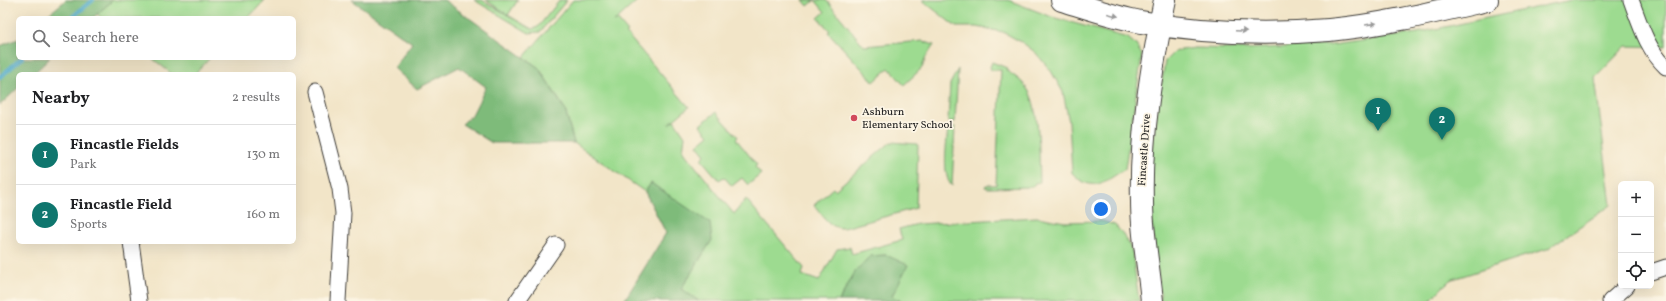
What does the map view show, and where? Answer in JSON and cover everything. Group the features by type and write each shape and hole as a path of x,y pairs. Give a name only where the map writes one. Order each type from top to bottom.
{"main road":[{"path":"1062,0 1134,20 1198,29 1252,32 1328,30 1390,21 1487,0"},
{"name":"Fincastle Drive","path":"1152,301 1142,201 1144,139 1160,24 1165,0"}],"street":[{"path":"1631,0 1642,31 1651,47 1666,67"},
{"path":"316,92 340,188 343,213 338,301"},
{"path":"131,244 139,301"},
{"path":"517,301 556,245"},
{"path":"1654,271 1666,267"},
{"path":"1610,301 1624,289"}],"green space":[{"path":"66,0 113,0 95,16 46,16"},
{"path":"113,0 265,0 250,16 100,16 97,14"},
{"path":"352,0 444,0 539,68 565,110 574,143 492,143 462,124 472,115 486,87 459,67 417,89 394,68 412,43"},
{"path":"474,0 482,0 532,29 538,27 560,0 567,0 540,32 529,33"},
{"path":"486,0 518,0 508,15"},
{"path":"573,0 638,0 614,22 618,20 628,32 626,33 689,107 669,124 674,120 685,136 683,151 734,214 746,199 804,268 802,275 819,281 837,249 850,247 852,254 902,240 899,229 918,224 1037,217 1065,222 1102,221 1115,225 1126,238 1132,251 1139,301 901,301 891,297 886,255 870,256 855,272 839,301 699,301 681,289 712,240 651,183 645,192 574,143 565,109 539,68 524,57"},
{"path":"803,0 815,0 808,6"},
{"path":"815,0 826,0 864,46 923,41 934,45 926,57 922,68 904,85 889,68 874,82 828,32 830,31 818,18 825,12"},
{"path":"922,0 1008,0 1052,17 1128,38 1136,45 1142,55 1125,169 1105,182 1098,184 1086,183 1079,179 1072,173 1069,122 1063,92 1051,71 1036,53 1023,43 1003,32 977,27 956,27"},
{"path":"1571,0 1666,0 1666,47 1626,46 1595,78 1611,205 1547,249 1450,280 1429,301 1161,301 1152,227 1149,165 1165,61 1175,51 1195,48 1242,49 1332,45 1417,33"},
{"path":"16,40 16,60 48,60 35,72 16,72 16,90 0,105 0,46"},
{"path":"154,60 208,60 197,72 170,72"},
{"path":"992,62 1007,68 1006,70 1018,79 1028,90 1032,98 1037,121 1040,182 1035,183 1032,187 985,187 986,185 996,185 1001,70 991,70 990,67"},
{"path":"958,69 955,122 948,121 950,84"},
{"path":"716,112 738,137 736,139 757,165 755,167 761,174 748,185 742,178 732,186 724,177 719,180 701,159 705,155 697,145 709,135 700,125"},
{"path":"948,127 955,127 952,186 947,175 946,167"},
{"path":"891,142 917,144 918,146 916,208 844,228 839,228 830,224 814,205 833,188 835,190"},
{"path":"651,183 710,223 712,240 681,289 699,301 624,301 666,233 645,192"},
{"path":"886,255 908,265 892,296 901,301 839,301 855,272 870,256"}],"waterway":[{"path":"73,16 93,0"},
{"path":"0,77 20,60"}],"place":[{"name":"Ashburn Elementary School","path":"854,118"},
{"name":"Fincastle Fields","path":"1378,131"},
{"name":"Fincastle Field","path":"1442,140"}]}
